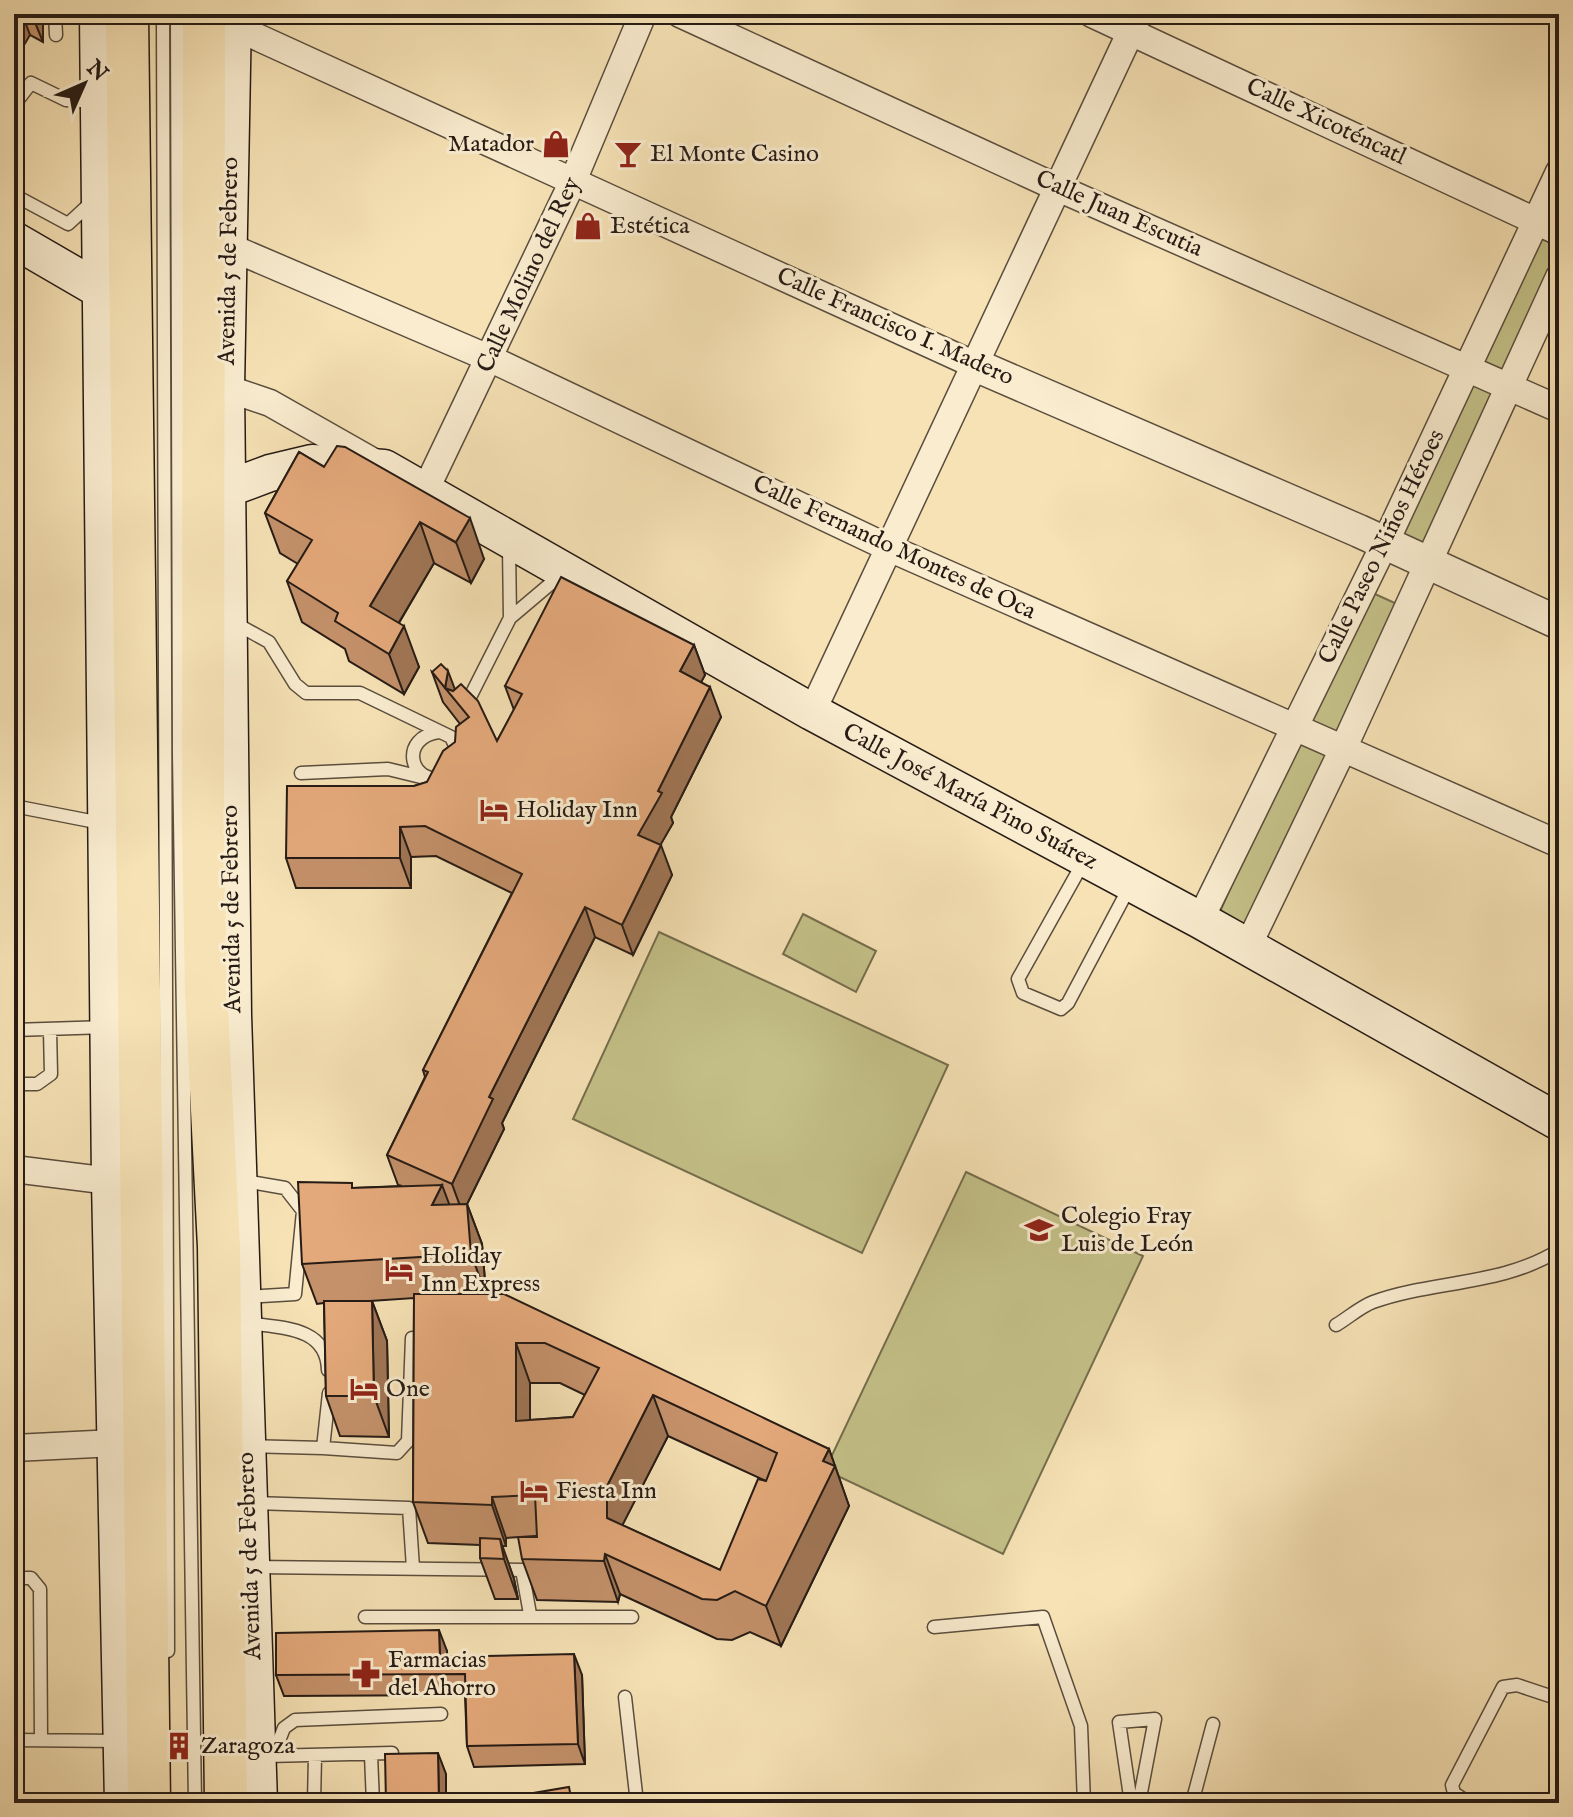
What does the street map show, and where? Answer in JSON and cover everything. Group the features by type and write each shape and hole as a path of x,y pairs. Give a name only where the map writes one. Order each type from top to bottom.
{"highway":[{"path":"121,811 127,14"},
{"name":"Avenida 5 de Febrero","path":"223,17 203,822 206,991 219,1247 228,1803"},
{"path":"106,658 136,979 149,1803"},
{"path":"203,822 230,720"},
{"path":"110,1171 136,979"},
{"path":"206,991 235,1092"}],"main road":[{"path":"98,14 106,658"},
{"path":"223,17 218,381 227,489"},
{"name":"Avenida 5 de Febrero","path":"223,17 230,247 226,388 242,1474 264,1756 259,1803"},
{"path":"14,240 100,290"},
{"name":"Calle José María Pino Suárez","path":"227,489 270,473 312,463 384,468 426,489 812,712 1200,920 1559,1122"},
{"path":"121,811 109,1027 123,1803"},
{"path":"228,1803 242,1474"}],"street":[{"name":"Calle Molino del Rey","path":"426,489 491,359 573,181 643,14"},
{"name":"Calle Juan Escutia","path":"680,14 1058,188 1559,409"},
{"name":"Calle Xicoténcatl","path":"1092,14 1136,23 1548,227"},
{"name":"Calle Francisco I. Madero","path":"223,17 975,365 1385,543 1559,623"},
{"path":"812,712 1136,23"},
{"name":"Calle Paseo Niños Héroes","path":"1200,920 1467,369 1548,227 1559,172"},
{"name":"Calle Fernando Montes de Oca","path":"230,247 491,359 889,548 1559,844"},
{"name":"Calle Paseo Niños Héroes","path":"1247,948 1343,749 1559,277"},
{"name":"Calle José María Pino Suárez","path":"226,388 270,403 384,468"},
{"path":"14,1169 110,1171"},
{"path":"14,1448 115,1443"}],"lane":[{"path":"55,14 56,35"},
{"path":"163,14 168,1669"},
{"path":"177,14 179,754 195,1803"},
{"path":"14,105 31,83 66,100 98,102"},
{"path":"14,195 68,224 99,196"},
{"path":"508,537 512,564 510,618"},
{"path":"463,712 510,618 567,571"},
{"path":"229,619 269,642 295,684 306,693 360,693 449,731 458,745 458,767 440,780 388,769 301,773"},
{"path":"430,779 419,773 413,751 427,733 449,731"},
{"path":"14,806 121,811"},
{"path":"1085,858 1018,979 1023,993 1055,1008 1061,1009 1068,1003 1131,883"},
{"path":"14,1030 109,1027"},
{"path":"14,1084 37,1084 51,1074 50,1031"},
{"path":"237,1181 285,1188 303,1211 295,1294 242,1319"},
{"path":"303,1211 319,1212"},
{"path":"1336,1325 1372,1302 1500,1275 1540,1262 1559,1250"},
{"path":"242,1319 300,1331 318,1341 328,1361 330,1409 323,1448"},
{"path":"242,1474 323,1448 397,1453 408,1441 412,1338"},
{"path":"242,1474 409,1508 413,1568"},
{"path":"250,1567 522,1570 530,1614"},
{"path":"14,1578 31,1578 40,1589 41,1740"},
{"path":"365,1617 530,1614 632,1617"},
{"path":"934,1627 1043,1617 1081,1726 1084,1803"},
{"path":"1469,1803 1454,1793 1452,1785 1503,1687 1517,1685 1559,1699"},
{"path":"607,1803 637,1802 625,1697"},
{"path":"264,1756 284,1728 295,1720 441,1714"},
{"path":"1131,1803 1119,1722 1155,1719 1139,1803"},
{"path":"1192,1803 1213,1724"},
{"path":"14,1740 123,1741"},
{"path":"264,1756 392,1753"},
{"path":"371,1755 373,1803"},
{"path":"314,1803 315,1756"}],"shaded area":[{"path":"1559,172 1559,277 1428,562 1385,543"},
{"path":"1364,589 1397,604 1257,937 1218,916"},
{"path":"803,914 876,951 856,992 783,954"},
{"path":"659,932 948,1065 862,1253 573,1119"},
{"path":"966,1172 1143,1256 1003,1554 825,1470"}],"building":[{"path":"337,446 345,447 470,518 456,542 420,522 370,606 404,626 389,654 335,621 338,613 287,581 312,540 265,513 299,452 324,467"},
{"path":"561,577 694,645 680,671 710,687 658,791 662,793 638,835 661,845 622,925 585,907 489,1097 493,1099 452,1184 387,1155 428,1072 423,1070 522,874 425,826 400,827 400,858 286,858 287,786 414,786 427,782 443,751 455,742 456,727 469,717 445,688 453,691 461,684 478,701 497,741 522,694 505,686"},
{"path":"441,664 448,671 445,688 432,672"},
{"path":"298,1182 352,1183 352,1188 442,1185 432,1205 467,1204 471,1254 302,1264"},
{"path":"414,1294 504,1294 829,1449 823,1461 835,1466 766,1606 735,1591 717,1600 702,1599 605,1554 604,1561 522,1559 518,1537 537,1537 535,1495 492,1497 492,1505 413,1502","holes":["516,1343 545,1343 599,1368 573,1417 516,1421","653,1395 777,1453 766,1481 758,1479 720,1570 607,1518 607,1486"]},
{"path":"324,1301 372,1301 374,1396 326,1396"},
{"path":"480,1538 500,1539 504,1559 480,1558"},
{"path":"439,1630 440,1657 574,1654 578,1744 467,1746 465,1674 276,1675 276,1633"},
{"path":"438,1753 439,1803 386,1803 385,1754"},
{"path":"569,1787 572,1803 475,1803"}],"place":[{"name":"Matador","path":"556,144"},
{"name":"El Monte Casino","path":"628,154"},
{"name":"Estética","path":"588,226"},
{"name":"Holiday Inn","path":"494,810"},
{"name":"Colegio Fray Luis de León","path":"1039,1230"},
{"name":"Holiday Inn Express","path":"399,1270"},
{"name":"One","path":"364,1389"},
{"name":"Fiesta Inn","path":"534,1491"},
{"name":"Farmacias del Ahorro","path":"366,1674"},
{"name":"Zaragoza","path":"179,1746"}]}
